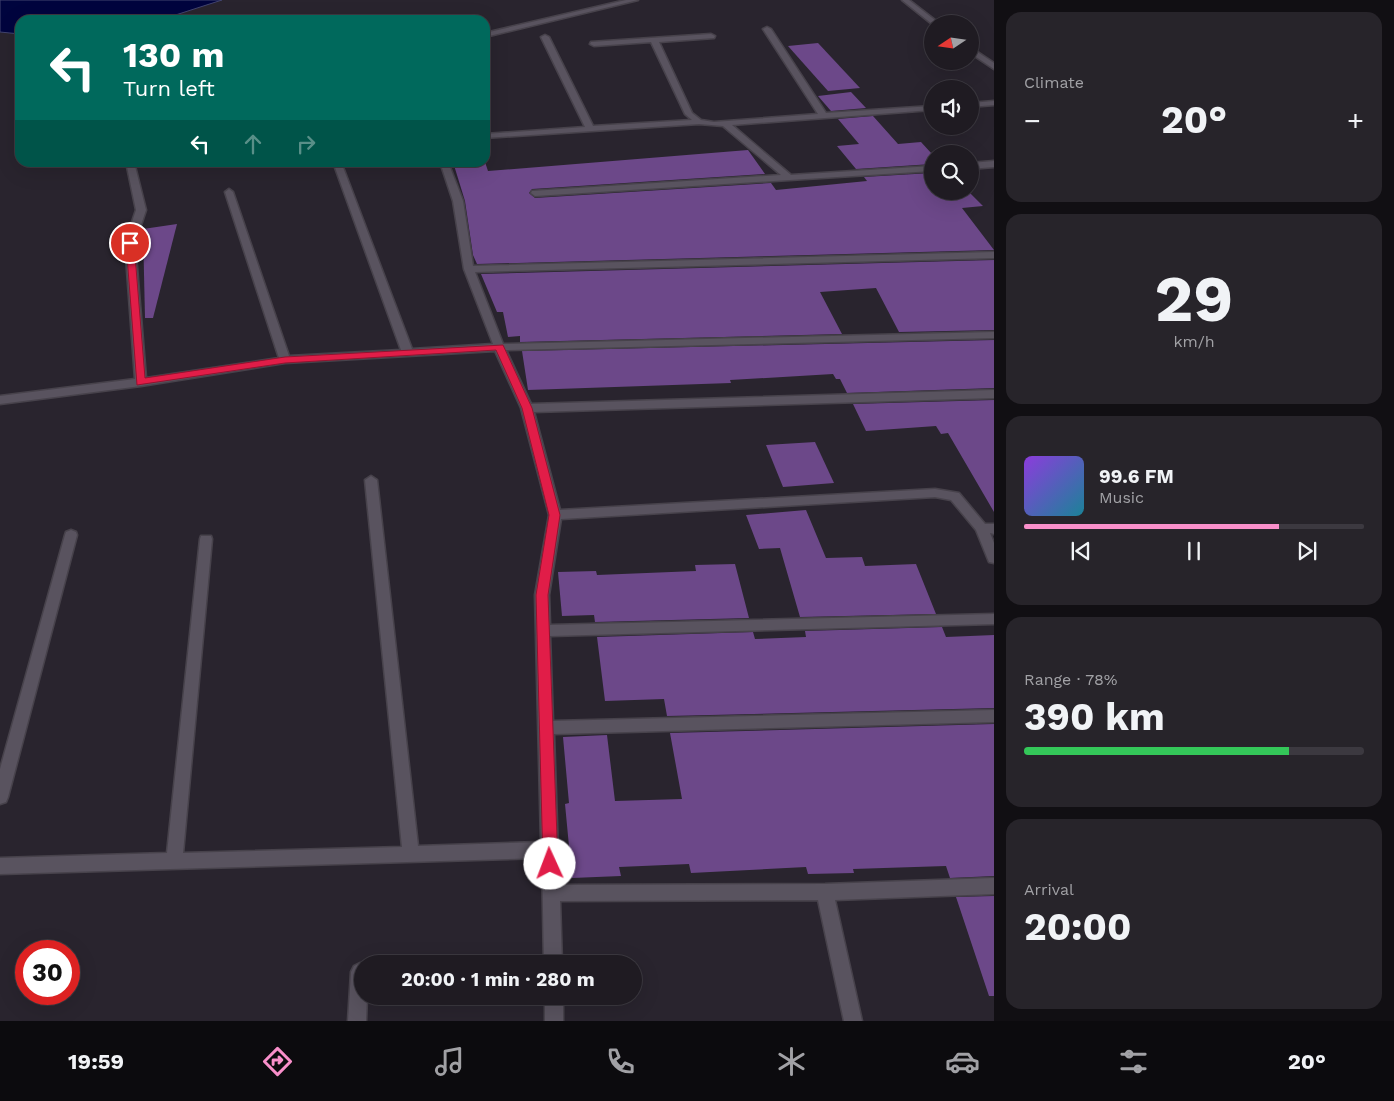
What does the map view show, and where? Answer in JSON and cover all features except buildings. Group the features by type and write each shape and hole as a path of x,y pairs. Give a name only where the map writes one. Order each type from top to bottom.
{"street":[{"path":"490,34 635,0"},
{"path":"906,0 925,15"},
{"path":"767,29 824,117"},
{"path":"594,44 711,36"},
{"path":"545,37 590,129"},
{"path":"654,40 689,114 699,122"},
{"path":"979,56 994,68"},
{"path":"979,104 994,103"},
{"path":"490,136 699,122 725,123 824,117 924,109"},
{"path":"725,123 789,178"},
{"path":"979,165 994,164"},
{"path":"131,167 141,210 130,243 141,382"},
{"path":"340,167 408,352"},
{"path":"446,167 458,201 469,269 499,347 527,408 555,515 542,595 553,955"},
{"path":"535,193 924,169"},
{"path":"229,192 285,360"},
{"path":"469,269 994,255"},
{"path":"0,400 141,382 285,360 499,347 994,335"},
{"path":"527,408 994,394"},
{"path":"371,480 411,854"},
{"path":"555,515 936,493 954,496 987,529 994,558"},
{"path":"0,797 71,535"},
{"path":"174,861 206,539"},
{"path":"543,631 994,619"},
{"path":"546,728 994,716"},
{"path":"0,866 550,850"},
{"path":"552,893 825,892 994,886"},
{"path":"825,892 853,1021"},
{"path":"357,1021 358,1005"},
{"path":"554,1005 554,1021"}],"shaded area":[{"path":"0,0 222,0 176,15 15,15 15,34 0,32"}],"route":[{"path":"130,243 141,382 285,360 499,347 527,408 555,515 542,595 550,864"}]}
